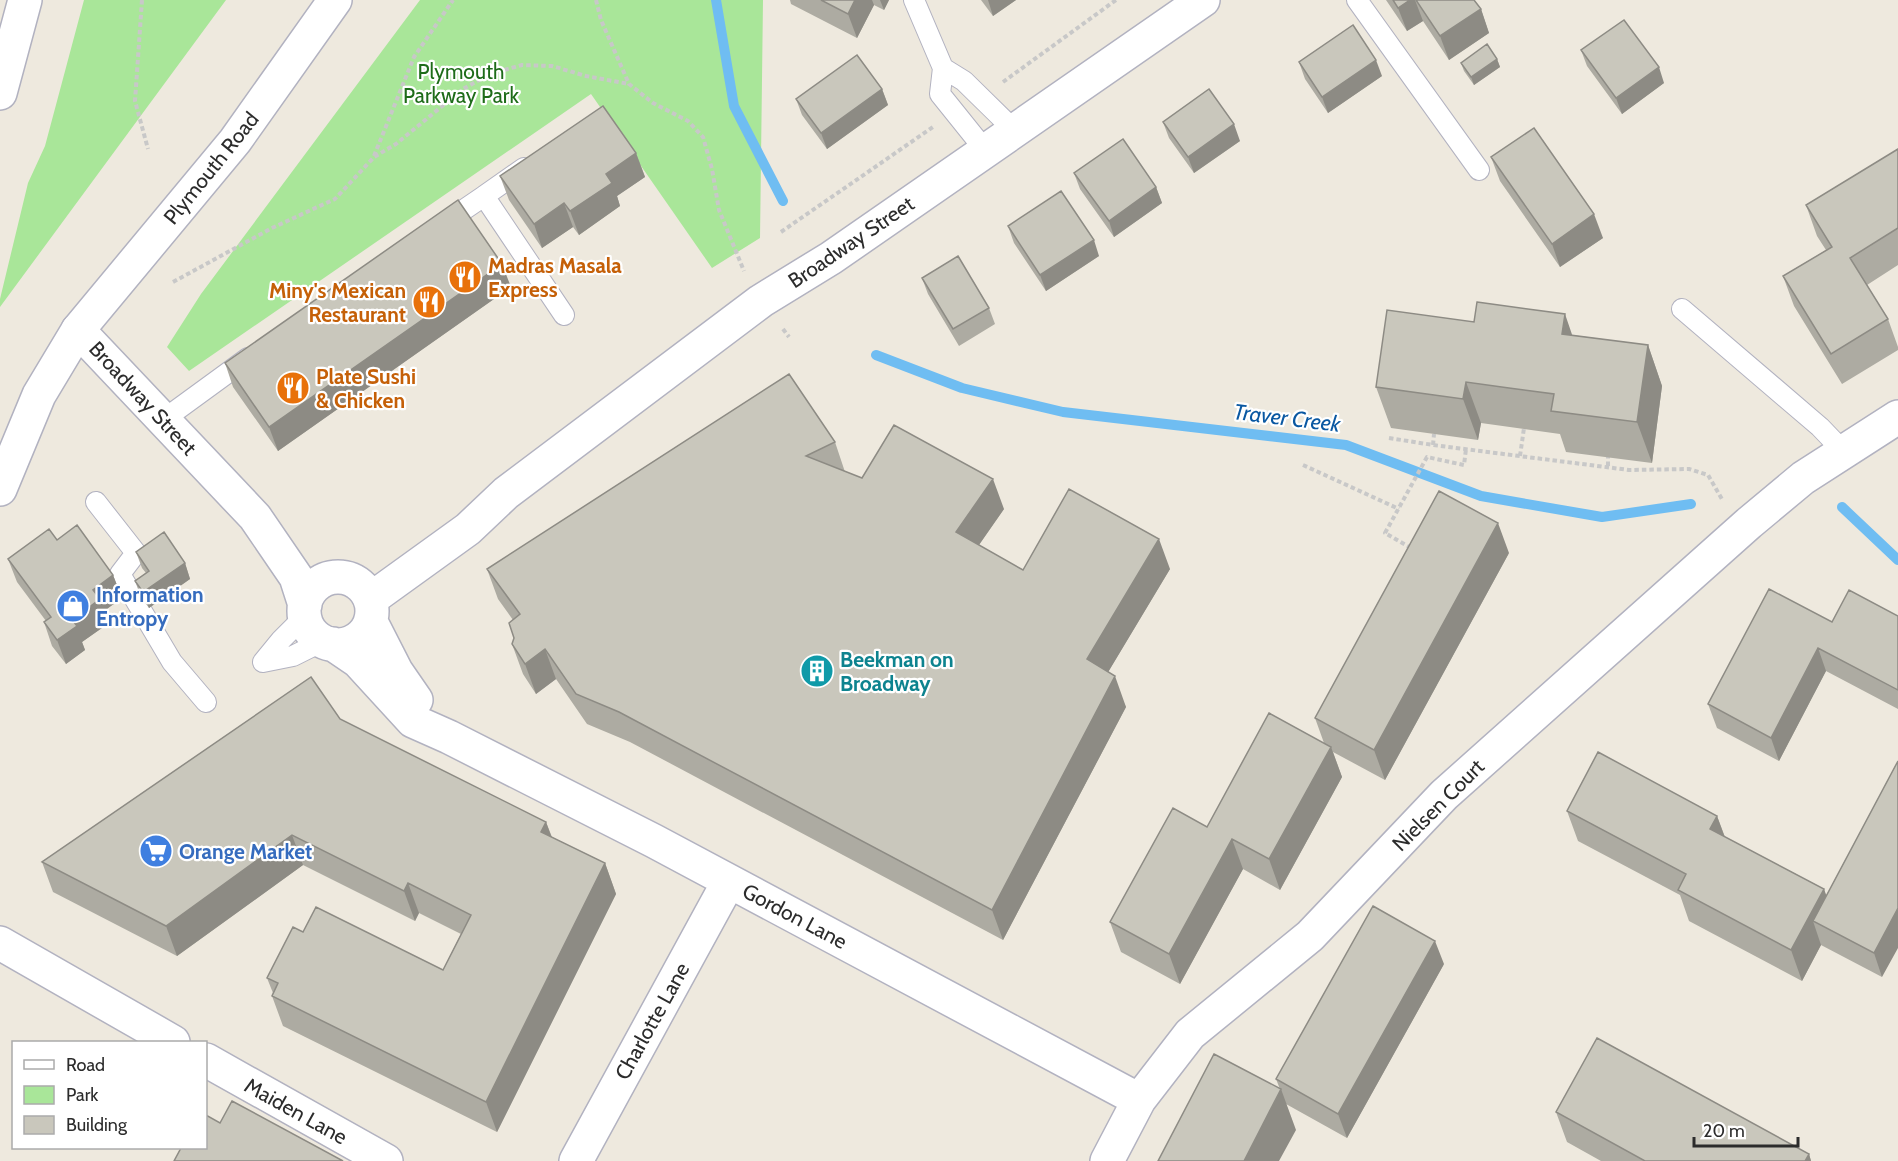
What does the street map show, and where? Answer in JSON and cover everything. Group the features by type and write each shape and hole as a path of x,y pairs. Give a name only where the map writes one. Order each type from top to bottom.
{"street":[{"path":"0,93 25,0"},
{"name":"Plymouth Road","path":"78,330 235,141 335,0"},
{"name":"Broadway Street","path":"255,517 298,546 358,595 450,514 506,493 761,301 831,258 1203,0"},
{"name":"Broadway Street","path":"0,489 39,394 78,330 255,517 296,577 316,627"},
{"name":"Nielsen Court","path":"1107,1161 1139,1100 1190,1034 1310,936 1444,795 1749,523 1803,478 1898,417"},
{"path":"314,586 358,595 365,632 356,640 345,644 316,627 314,586"},
{"name":"Gordon Lane","path":"358,595 396,671 422,708 449,737"},
{"name":"Gordon Lane","path":"316,627 358,661 413,722 449,737 729,881 1139,1100"},
{"name":"Charlotte Lane","path":"576,1161 729,881"},
{"path":"0,943 171,1041"},
{"name":"Maiden Lane","path":"207,1061 386,1161"}],"lane":[{"path":"914,0 943,68 940,94 985,150"},
{"path":"1357,0 1479,170"},
{"path":"943,68 964,81 1014,130"},
{"path":"427,236 540,158"},
{"path":"484,196 564,315"},
{"path":"1682,309 1820,427 1844,452"},
{"path":"163,420 263,348"},
{"path":"96,502 136,553 120,574 172,662 206,702"}],"path":[{"path":"142,0 135,101 148,149"},
{"path":"374,157 414,57 453,0"},
{"path":"596,0 601,20 629,84"},
{"path":"173,282 272,228 335,199 374,157 396,144 463,89 490,74 522,65 552,66 586,76 629,84 653,103 688,121 703,137 712,169 719,210 744,273"},
{"path":"781,326 789,337"},
{"path":"1520,456 1524,429"},
{"path":"1433,445 1434,434"},
{"path":"1389,438 1629,470 1689,469 1708,475 1723,501"},
{"path":"1420,553 1385,533 1427,457 1464,465 1466,449"},
{"path":"1608,457 1608,466"},
{"path":"1303,465 1399,508"}],"green space":[{"path":"84,0 226,0 0,307 28,183 45,146"},
{"name":"Plymouth Parkway Park","path":"420,0 763,0 760,238 712,268 591,94 189,371 167,347 201,294"}],"building":[{"path":"821,0 855,0 848,14"},
{"path":"1393,0 1410,0 1398,8"},
{"path":"1416,0 1474,0 1481,9 1440,36"},
{"path":"1624,20 1659,67 1616,98 1581,50"},
{"path":"1353,25 1376,60 1322,97 1299,62"},
{"path":"1487,44 1497,59 1471,77 1461,63"},
{"path":"857,55 882,89 821,133 796,99"},
{"path":"1209,89 1234,124 1188,157 1163,122"},
{"path":"603,106 636,153 606,174 612,183 570,211 564,203 534,224 500,176"},
{"path":"1534,128 1594,214 1552,244 1491,157"},
{"path":"1123,139 1156,187 1109,221 1074,173"},
{"path":"1898,149 1898,228 1850,258 1888,319 1831,354 1783,276 1832,247 1806,205"},
{"path":"1061,191 1094,240 1040,275 1008,226"},
{"path":"458,200 502,264 269,427 225,363"},
{"path":"958,256 989,308 953,329 922,278"},
{"path":"1477,302 1565,314 1562,334 1648,345 1637,422 1551,411 1554,394 1466,382 1463,399 1376,387 1387,310 1474,322"},
{"name":"Beekman on Broadway","path":"789,374 835,442 806,456 862,478 894,425 993,479 956,532 1023,570 1069,489 1159,539 1087,659 1115,676 992,910 619,712 576,694 545,649 525,664 512,644 514,638 509,623 520,614 487,569"},
{"path":"1439,491 1498,523 1374,750 1315,718"},
{"name":"Information Entropy","path":"77,525 113,575 93,590 100,599 72,620 77,626 57,640 44,622 51,617 8,559 49,529 57,540"},
{"path":"164,532 185,563 143,592 135,581 149,571 136,552"},
{"path":"1769,589 1832,622 1849,590 1898,616 1898,690 1818,648 1771,738 1708,704"},
{"path":"311,677 340,719 546,822 541,832 605,863 486,1102 272,996 278,983 267,978 293,927 303,932 316,907 443,970 471,915 408,883 404,891 292,835 166,926 42,862"},
{"path":"1269,713 1331,747 1269,859 1232,839 1169,954 1110,922 1173,808 1207,827"},
{"path":"1598,752 1717,816 1710,829 1824,889 1791,950 1678,890 1686,874 1567,811"},
{"path":"1898,761 1898,908 1874,953 1813,921"},
{"path":"1373,906 1435,941 1338,1114 1276,1079"},
{"path":"1597,1038 1809,1154 1805,1161 1645,1161 1556,1112"},
{"path":"1214,1054 1281,1089 1244,1161 1158,1161"},
{"path":"232,1101 343,1161 174,1161 180,1149 207,1149 207,1116 220,1123"}],"waterway":[{"name":"Traver Creek","path":"716,0 734,106 783,201"},
{"name":"Traver Creek","path":"876,355 962,388 1063,412 1346,445 1481,496 1602,517 1691,504"},
{"name":"Traver Creek","path":"1842,507 1898,560"}],"place":[{"name":"Madras Masala Express","path":"465,277"},
{"name":"Miny's Mexican Restaurant","path":"429,302"},
{"name":"Plate Sushi & Chicken","path":"293,388"},
{"name":"Information Entropy","path":"73,606"},
{"name":"Beekman on Broadway","path":"817,671"},
{"name":"Orange Market","path":"156,851"}]}
